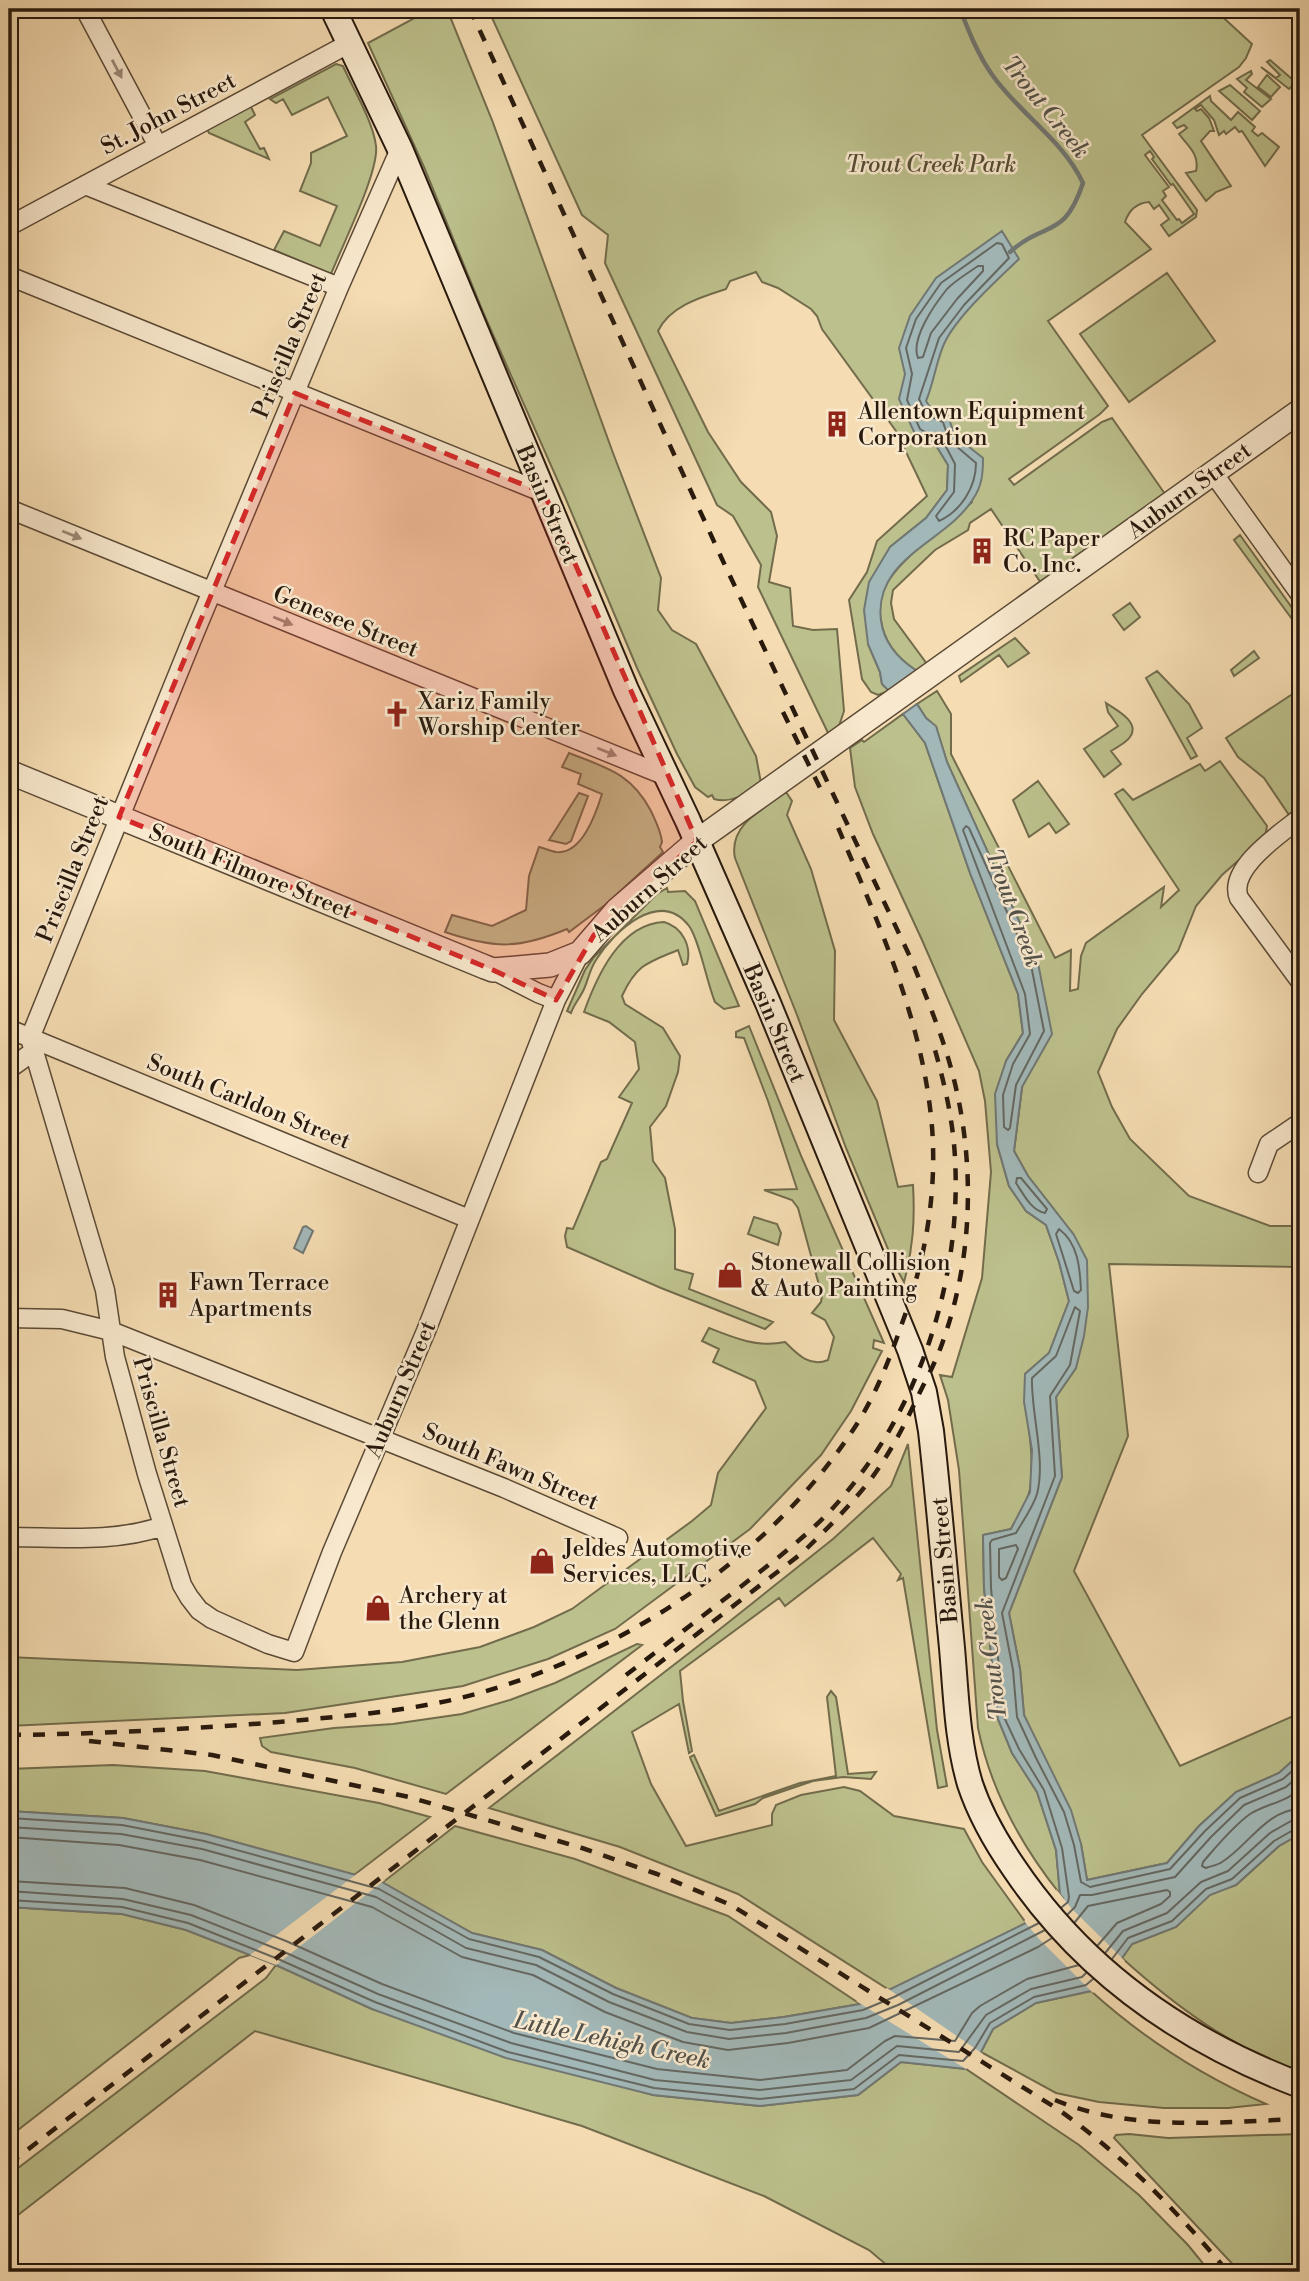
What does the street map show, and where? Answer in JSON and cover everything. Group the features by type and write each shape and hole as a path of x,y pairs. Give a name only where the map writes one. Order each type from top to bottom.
{"main road":[{"name":"Basin Street","path":"333,9 400,149 626,690 697,841 768,1003 910,1350 924,1392 933,1443 959,1730 970,1784 989,1829 1027,1888 1079,1948 1137,1999 1226,2053 1300,2085"}],"street":[{"path":"85,9 158,146"},
{"name":"St. John Street","path":"9,226 350,43"},
{"name":"Priscilla Street","path":"294,1652 268,1644 212,1619 188,1598 182,1585 115,1357 105,1290 32,1045 120,817 339,288 400,149"},
{"path":"85,185 339,288"},
{"path":"9,276 544,493"},
{"name":"Auburn Street","path":"294,1652 426,1331 556,1000 580,953 617,910 697,841 1300,411"},
{"path":"1213,473 1300,594"},
{"name":"Genesee Street","path":"9,509 666,776"},
{"name":"South Filmore Street","path":"9,772 493,970 556,1000"},
{"path":"1300,818 1246,865 1238,877 1235,889 1300,981"},
{"name":"South Filmore Street","path":"493,970 550,965 580,953"},
{"name":"South Carldon Street","path":"9,1029 32,1045 469,1219"},
{"path":"9,1069 32,1045"},
{"path":"1258,1173 1269,1144 1300,1123"},
{"name":"South Fawn Street","path":"9,1318 62,1319 111,1331 503,1488 618,1538"},
{"path":"9,1537 119,1537 140,1534 163,1526"}],"highlighted area":[{"path":"295,393 544,493 697,841 594,935 556,1000 493,970 119,817"}],"green space":[{"path":"426,9 447,9 492,120 661,578 658,610 672,630 696,644 756,756 761,783 739,797 721,800 714,799 712,795 708,797 695,787 677,754 637,668 483,312 424,167 368,43 426,12"},
{"name":"Trout Creek Park","path":"488,9 1214,9 1252,44 1239,67 1142,135 1197,210 1196,217 1169,236 1161,225 1169,219 1159,205 1154,209 1149,202 1137,206 1125,222 1151,249 1048,321 1108,406 1009,479 1014,485 1102,422 1112,418 1165,494 1041,583 991,509 970,523 968,530 935,550 893,590 891,603 894,619 927,664 917,671 898,656 885,636 879,608 883,591 891,577 917,549 972,502 903,386 915,434 937,447 948,465 947,490 926,518 890,547 868,644 882,684 889,691 878,695 871,692 862,679 849,600 867,572 877,541 927,496 896,431 822,329 811,309 778,288 762,282 756,272 730,281 726,289 697,299 678,309 663,322 658,331 708,432 741,482 771,512 777,536 769,582 790,588 793,626 813,630 837,629 844,711 838,729 829,735 758,587 761,565 733,516 717,505 605,263 608,235 582,215","holes":["1150,151 1154,157 1152,159 1194,214 1182,223 1162,200 1166,196 1163,191 1169,187 1145,155"]},
{"path":"1270,60 1300,86 1300,95 1291,87 1289,89 1261,67 1276,78 1280,75 1267,62"},
{"path":"336,64 343,66 367,116 376,146 366,191 331,274 274,250 284,231 320,246 337,206 300,191 311,163 311,153 347,136 328,97 292,115 283,99 276,103 270,99"},
{"path":"1251,71 1252,74 1246,80 1271,99 1262,107 1244,92 1247,88 1237,79"},
{"path":"1267,75 1280,87 1271,97 1258,87"},
{"path":"1230,85 1260,111 1252,120 1219,91"},
{"path":"1210,96 1211,101 1231,120 1238,112 1255,127 1252,131 1258,136 1262,133 1279,147 1265,166 1242,131 1239,132 1235,127 1226,134 1224,131 1219,135 1214,120 1201,105 1195,109 1201,109 1209,118 1214,131 1210,131 1201,141 1231,186 1216,192 1206,201 1186,173 1196,171 1197,165 1192,150 1179,134 1187,128 1184,125 1177,128 1173,123"},
{"path":"250,105 255,115 245,122 260,149 264,148 269,159 209,133 207,129"},
{"path":"1167,273 1215,341 1129,402 1080,334"},
{"path":"1240,535 1300,619 1300,630 1234,540"},
{"path":"1130,603 1140,617 1124,630 1113,615"},
{"path":"1015,638 1029,653 1008,667 999,655 961,682 959,676"},
{"path":"1254,651 1259,658 1234,676 1231,670"},
{"path":"1157,671 1189,704 1202,728 1187,738 1197,756 1191,759 1146,678"},
{"path":"1300,689 1300,807 1289,815 1264,778 1238,757 1226,738"},
{"path":"937,691 951,714 951,754 1055,958 1071,950 1070,991 1078,989 1081,956 1086,943 1164,887 1161,907 1179,890 1115,794 1123,789 1133,800 1200,764 1205,771 1220,761 1267,826 1265,837 1222,875 1196,906 1178,951 1117,1029 1098,1072 1112,1107 1130,1139 1189,1196 1270,1226 1300,1226 1300,1267 1109,1264 1128,1436 1074,1571 1180,1766 1300,1713 1300,1754 1279,1773 1236,1792 1199,1826 1167,1863 1087,1880 1081,1844 1024,1715 1020,1669 1009,1613 1062,1477 1056,1397 1076,1368 1074,1235 1028,1176 1014,1151 1038,963 947,762 936,727 917,704"},
{"path":"1106,703 1130,721 1132,731 1126,741 1111,751 1121,764 1104,777 1084,749 1118,726 1108,712"},
{"path":"903,714 925,743 970,873 1018,994 1023,1033 1006,1061 997,1144 1009,1186 1026,1211 1046,1225 1069,1301 1049,1353 1025,1374 1032,1460 1027,1499 1011,1529 983,1535 984,1588 998,1719 1012,1753 1037,1792 1056,1850 1060,1894 1032,1856 1009,1816 991,1773 978,1728 959,1470 948,1400 940,1375 952,1377 982,1278 991,1172 985,1101 979,1071 873,834 855,787 850,748 862,740 864,742"},
{"path":"569,753 617,773 635,788 651,811 663,852 605,905 569,932 567,929 535,940 493,944 445,932 452,915 492,926 526,910 529,876 539,847 556,852 565,851 580,840 596,812 602,794 578,784 581,774 562,767"},
{"path":"1038,781 1069,824 1056,833 1049,823 1029,837 1013,800"},
{"path":"786,792 792,801 787,815 811,869 835,951 834,1020 877,1101 898,1187 913,1185 913,1234 904,1282 846,1148 735,858 734,846 742,827 758,811"},
{"path":"579,793 588,796 571,841 566,844 549,840"},
{"path":"667,888 668,892 685,891 695,901 739,1006 724,1009 715,1002 693,932 677,915 665,911 652,912 638,918 614,937 657,894"},
{"path":"664,922 676,928 684,938 688,951 687,964 683,965 678,950 651,962 638,971 622,996 625,1004 663,1028 680,1056 678,1072 666,1106 650,1127 653,1161 665,1178 675,1229 675,1269 693,1274 689,1289 773,1322 765,1329 567,1247 567,1228 573,1229 601,1162 607,1159 632,1103 619,1097 639,1069 635,1042 609,1022 584,1012 612,954 635,932 648,925"},
{"path":"614,937 594,963 571,1013 567,1011 585,970"},
{"path":"749,1026 802,1158 884,1343 874,1340 873,1348 882,1351 851,1411 821,1455 750,1529 615,1629 548,1659 463,1686 285,1713 9,1726 9,1657 297,1670 402,1662 480,1647 534,1627 572,1609 711,1505 718,1473 766,1408 755,1381 713,1362 719,1349 702,1341 709,1328 756,1343 785,1342 804,1358 815,1362 828,1360 834,1337 825,1320 812,1313 821,1302 822,1296 798,1208 792,1200 764,1190 797,1189 744,1038 736,1037 736,1032"},
{"path":"754,1217 777,1224 781,1233 778,1245 748,1234"},
{"path":"908,1444 937,1730 947,1786 938,1788 903,1578 898,1580 901,1574 873,1538 785,1606 779,1598 680,1671 692,1751 689,1753 679,1704 632,1732 651,1784 686,1846 772,1825 772,1814 776,1805 801,1795 844,1787 860,1791 894,1816 964,1829 982,1862 1026,1923 891,1991 738,1894 620,1847 489,1808 833,1539 891,1486"},
{"path":"637,1644 642,1645 446,1794 355,1768 271,1752 262,1746 260,1738 462,1714 555,1683"},
{"path":"831,1691 836,1697 848,1774 876,1772 871,1779 843,1777 813,1781 716,1816 691,1760 690,1757 694,1755 719,1811 800,1783 836,1776 827,1697"},
{"path":"113,1765 205,1771 379,1803 430,1817 354,1875 206,1834 123,1818 9,1811 9,1769"},
{"path":"455,1826 575,1859 728,1916 860,2004 731,2023 692,2018 616,1988 542,1950 472,1933 382,1883"},
{"path":"1300,1834 1300,2072 1251,2051 1205,2024 1122,1958 1132,1944 1176,1927 1210,1894 1236,1885 1279,1846"},
{"path":"9,1907 122,1914 186,1930 250,1955 239,1958 9,2137"},
{"path":"276,1965 372,2009 653,2095 760,2106 858,2095 901,2062 966,2069 1079,2145 1139,2195 1188,2245 1210,2272 895,2272 869,2250 764,2196 582,2126 255,2031 9,2222 9,2175 266,1978"},
{"path":"1091,1991 1131,2025 1174,2055 1266,2104 1228,2108 1164,2108 1099,2102 1056,2093 981,2052 993,2029 1036,2003"},
{"path":"1300,2134 1300,2237 1290,2272 1240,2272 1114,2138 1116,2135 1168,2138"}],"water":[{"path":"1002,231 1019,259 978,299 950,333 941,351 926,401 932,410 948,416 955,436 983,458 981,480 976,494 961,514 914,552 888,581 882,599 881,621 885,636 893,650 917,671 889,691 882,684 868,644 864,610 869,582 890,547 926,518 947,490 948,465 937,447 915,434 899,399 905,374 899,348 910,316 936,278"},
{"name":"Little Lehigh Creek","path":"917,704 926,718 936,726 947,762 1038,963 1052,1034 1022,1087 1014,1151 1028,1176 1074,1235 1087,1260 1088,1307 1084,1336 1076,1368 1056,1397 1062,1477 1009,1613 1020,1669 1024,1715 1071,1810 1081,1844 1087,1880 1167,1863 1199,1826 1236,1792 1279,1773 1300,1754 1300,1834 1279,1846 1236,1885 1210,1895 1176,1927 1132,1944 1091,1991 1036,2003 993,2029 981,2052 966,2069 901,2062 858,2095 760,2106 653,2095 506,2058 372,2009 276,1965 186,1930 122,1914 9,1907 9,1811 123,1818 206,1834 382,1882 472,1933 542,1950 616,1988 692,2018 731,2023 860,2004 1026,1923 1063,1898 1060,1894 1056,1850 1037,1792 1012,1753 998,1719 984,1588 983,1535 1011,1529 1030,1492 1032,1450 1024,1402 1025,1374 1049,1353 1069,1301 1046,1225 1026,1211 1009,1186 997,1144 995,1094 1006,1061 1023,1033 1018,994 970,873 925,743 903,714"},
{"path":"303,1227 313,1231 303,1253 294,1248"}],"pier":[{"path":"358,1873 385,1880 276,1965 250,1955"},
{"path":"1056,1889 1071,1908 1125,1961 1093,1993 1024,1921 1058,1897"},
{"path":"887,1988 983,2054 973,2066 966,2069 856,2001"}],"waterway":[{"name":"Trout Creek","path":"960,9 978,52 993,76 1064,153 1083,183 1076,201 1061,221 1010,252"}],"railway":[{"path":"9,2164 802,1553 855,1499 871,1479 904,1426 944,1338 962,1270 968,1200 964,1129 949,1061 912,961 722,559 470,9"},
{"path":"783,712 823,794"},
{"path":"9,1735 76,1734 279,1722 382,1712 483,1692 537,1674 590,1651 642,1624 691,1593 737,1558 780,1519 819,1476 862,1416 894,1345 919,1269 928,1223 933,1175 932,1127 919,1047 881,931 834,818"},
{"path":"626,1675 775,1560 822,1520 862,1472 888,1432 910,1390 942,1299 951,1252 955,1205 952,1129 933,1043"},
{"path":"89,1741 212,1755 409,1797 582,1848 657,1874 731,1905 1056,2108 1148,2184 1228,2272"},
{"path":"1055,2100 1084,2110 1145,2121 1207,2123 1300,2119"}],"place":[{"name":"Allentown Equipment Corporation","path":"837,424"},
{"name":"RC Paper Co. Inc.","path":"982,551"},
{"name":"Xariz Family Worship Center","path":"397,714"},
{"name":"Stonewall Collision & Auto Painting","path":"730,1275"},
{"name":"Fawn Terrace Apartments","path":"168,1295"},
{"name":"Jeldes Automotive Services, LLC","path":"542,1561"},
{"name":"Archery at the Glenn","path":"378,1608"}]}
